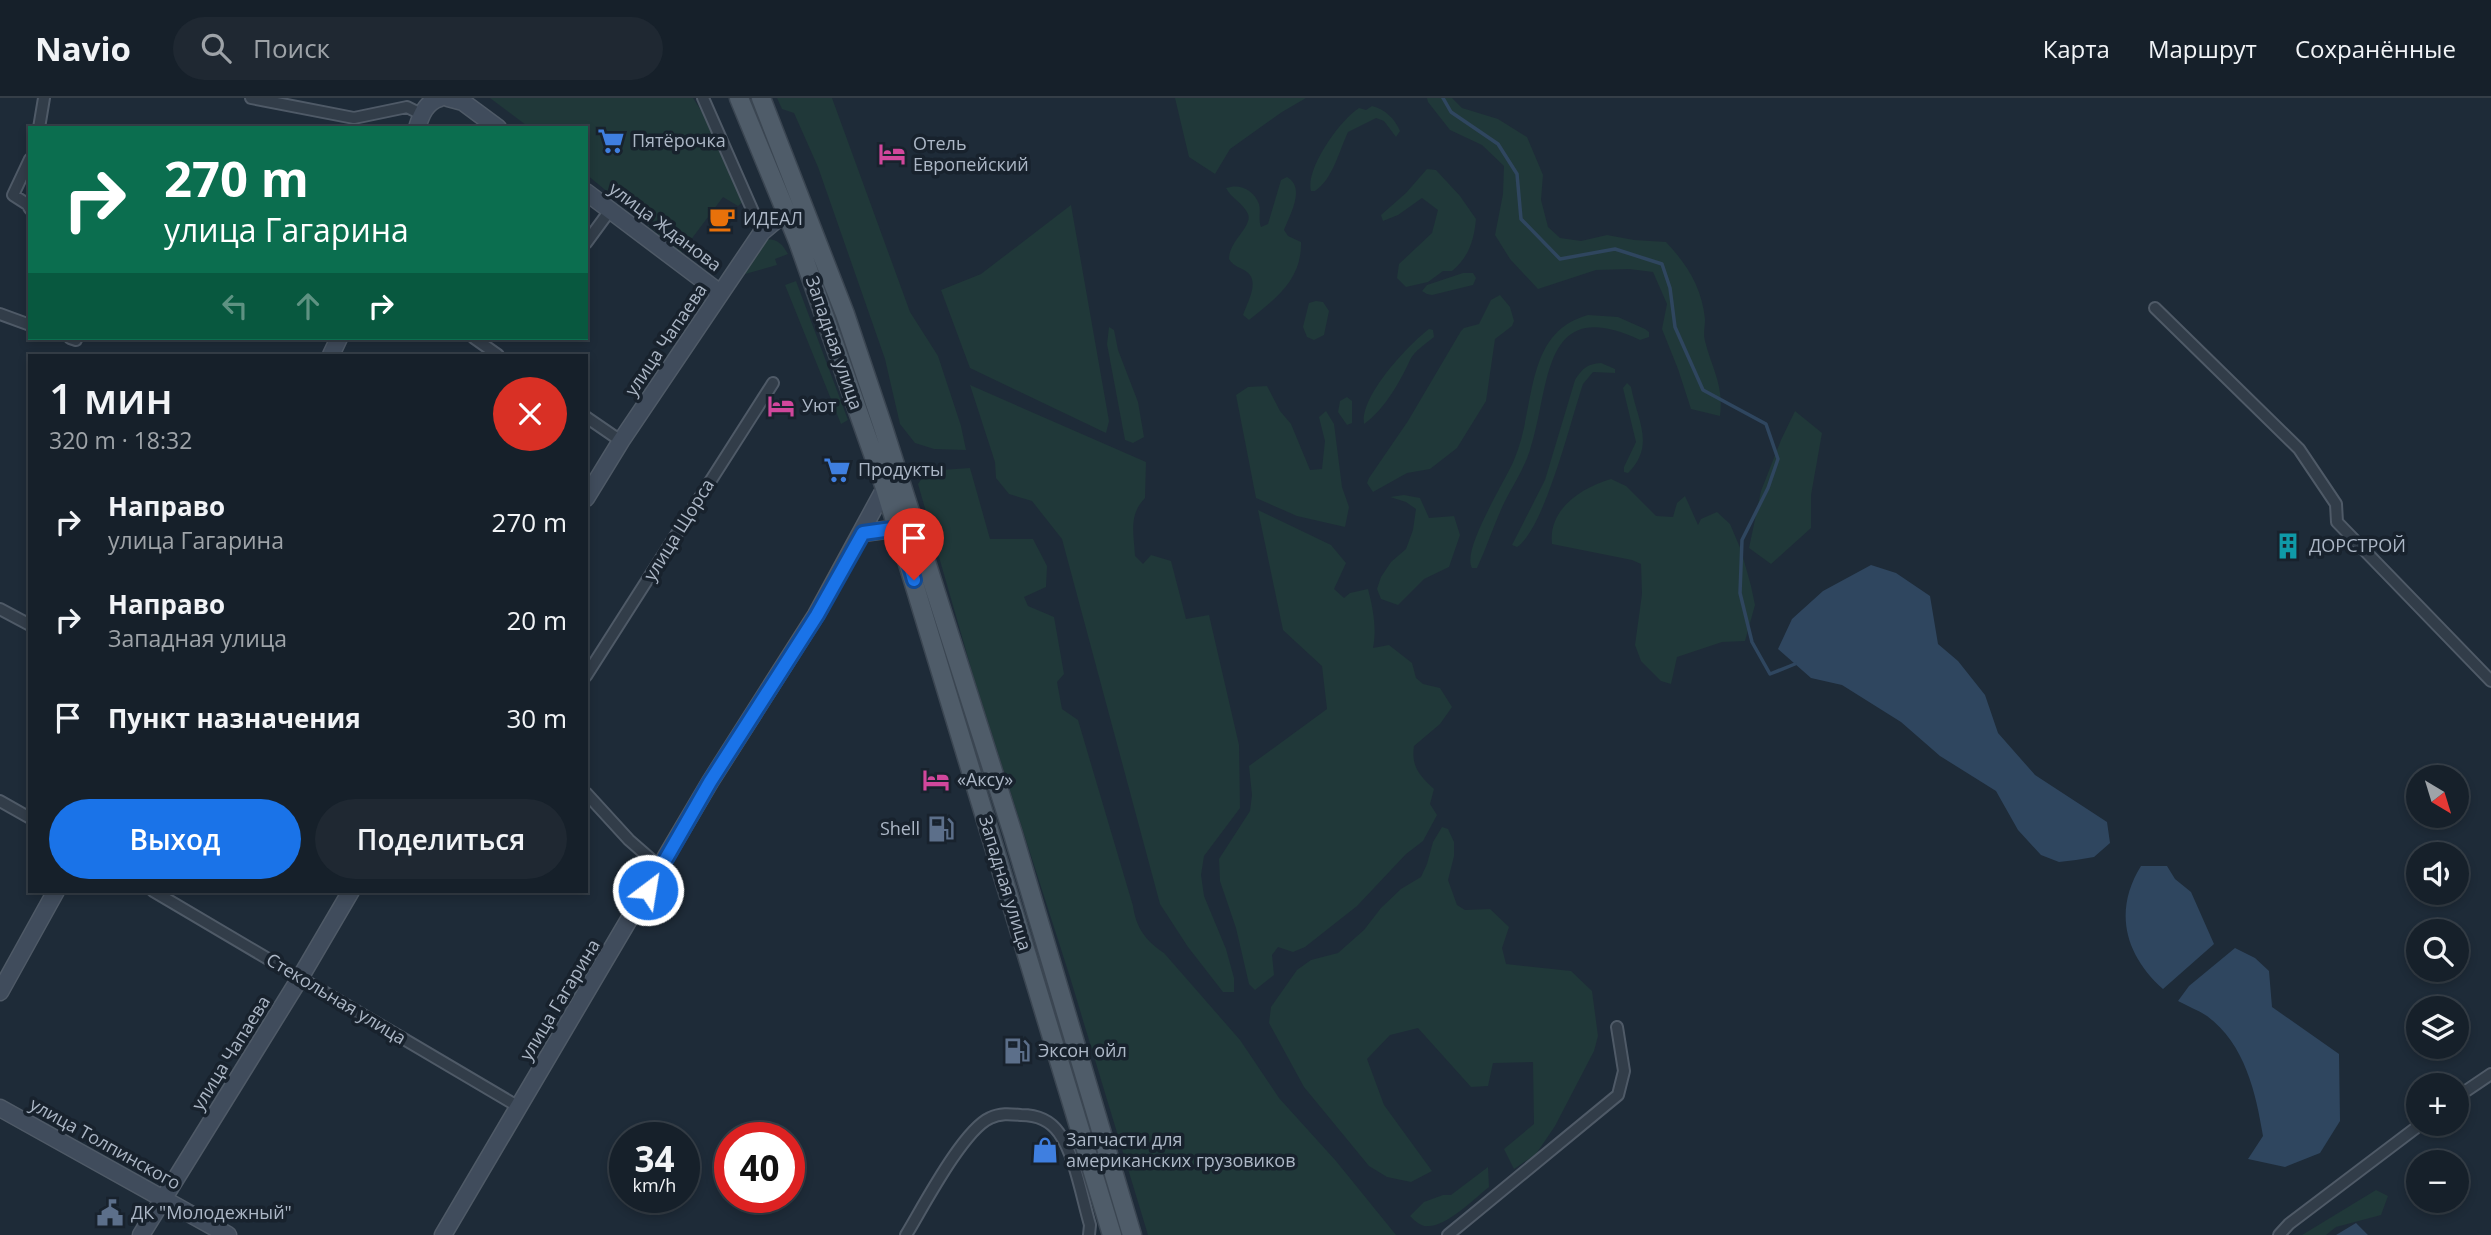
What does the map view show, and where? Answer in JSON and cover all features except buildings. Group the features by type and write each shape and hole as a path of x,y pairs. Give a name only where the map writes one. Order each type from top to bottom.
{"main road":[{"path":"419,121 437,98"},
{"path":"448,98 463,102 495,126"},
{"name":"Западная улица","path":"739,98 787,211 886,488 1112,1235"},
{"name":"Западная улица","path":"761,98 845,314 883,427 1013,834 1132,1235"},
{"name":"улица Жданова","path":"588,193 720,293"},
{"name":"улица Чапаева","path":"588,495 621,441 762,232 787,211"},
{"name":"улица Гагарина","path":"443,1235 710,782 817,615 886,488"},
{"path":"863,533 899,528"},
{"path":"0,992 55,893"},
{"name":"улица Чапаева","path":"141,1235 350,893"},
{"name":"улица Толпинского","path":"0,1108 210,1235"},
{"name":"улица Толпинского","path":"0,1118 161,1203 228,1235"}],"street":[{"path":"39,126 44,98"},
{"path":"251,98 354,118 407,107 419,121"},
{"path":"703,98 762,232"},
{"path":"13,195 28,163"},
{"path":"0,192 13,195 28,206"},
{"path":"588,240 611,209"},
{"path":"2155,307 2299,449 2336,504 2337,522 2491,681"},
{"path":"0,314 28,323"},
{"path":"477,340 497,354"},
{"name":"улица Щорса","path":"588,673 773,383"},
{"path":"588,418 621,441"},
{"path":"0,609 28,624"},
{"path":"588,795 629,840 661,868"},
{"path":"0,801 28,817"},
{"name":"Стекольная улица","path":"156,893 519,1107"},
{"path":"1456,1233 1618,1095 1624,1071 1617,1027"},
{"path":"2469,1089 2491,1074"},
{"path":"906,1235 970,1132 988,1118 1002,1114 1030,1115 1047,1121 1059,1133 1069,1156 1090,1225 1089,1235"},
{"path":"2279,1235 2289,1224 2406,1135"}],"green space":[{"path":"490,98 693,98 743,202 738,206 723,197 681,253 588,176 588,126 527,126"},
{"path":"777,98 832,98 910,312 938,356 966,450 934,449 915,443 900,424 885,359 818,167 794,113 782,109"},
{"path":"1175,98 1306,98 1230,149 1215,174 1189,157"},
{"path":"1427,98 1452,98 1462,108 1498,119 1527,137 1543,175 1541,200 1548,227 1560,238 1581,241 1607,235 1666,242 1687,268 1701,297 1705,319 1704,338 1719,386 1720,416 1691,409 1662,329 1667,304 1653,272 1629,269 1596,270 1538,289 1510,259 1495,235 1503,194 1504,166 1482,145 1450,130"},
{"path":"1372,106 1381,109 1392,119 1400,131 1396,137 1384,121 1376,118 1348,132 1326,179 1315,191 1311,191 1313,170 1334,134 1359,108 1366,110"},
{"path":"1427,169 1436,170 1460,196 1476,219 1474,234 1467,254 1452,271 1443,271 1428,282 1406,287 1397,278 1399,264 1432,233 1438,210 1422,198 1398,215 1383,221 1381,215 1406,193"},
{"path":"1287,177 1293,182 1296,194 1284,230 1288,236 1301,242 1297,267 1286,287 1249,320 1243,315 1253,287 1251,276 1229,259 1233,246 1249,219 1244,207 1226,188 1241,187 1254,195 1259,204 1261,227 1268,224 1281,180"},
{"path":"1071,205 1109,421 1106,433 970,368 941,290 981,274"},
{"path":"767,239 780,243 788,254 775,259 777,265 738,276 757,248"},
{"path":"1463,273 1473,273 1476,278 1473,285 1432,295 1422,291 1427,285"},
{"path":"796,281 848,420 841,424 785,285"},
{"path":"1500,295 1510,307 1514,321 1512,326 1495,339 1486,401 1457,448 1430,469 1407,473 1373,492 1367,483 1369,478 1408,421 1461,331 1479,324 1491,300"},
{"path":"1323,302 1329,311 1324,335 1314,340 1307,337 1303,327 1309,303"},
{"path":"1588,315 1618,317 1645,329 1649,332 1649,337 1640,340 1607,329 1584,328 1567,338 1555,354 1548,375 1528,457 1504,503 1477,568 1472,568 1470,559 1478,531 1514,460 1521,439 1535,374 1542,355 1552,338 1567,324"},
{"path":"1109,327 1114,330 1118,350 1138,402 1144,437 1133,443 1125,440 1107,344"},
{"path":"1429,329 1433,330 1434,337 1414,353 1391,395 1364,424 1365,413 1377,386 1398,359"},
{"path":"1601,363 1615,369 1615,373 1593,372 1583,384 1547,496 1527,536 1517,547 1512,545 1545,480 1575,380 1586,367"},
{"path":"1627,383 1631,387 1643,442 1636,463 1628,473 1624,472 1624,467 1636,442 1623,388"},
{"path":"970,385 1146,462 1145,498 1136,511 1133,525 1135,556 1143,564 1151,555 1171,561 1186,619 1209,615 1239,745 1240,808 1204,856 1201,875 1204,896 1226,949 1234,978 1234,992 1223,992 1188,947 1160,904 1062,539 1032,501 1009,494 996,478 995,462"},
{"path":"1267,386 1280,411 1291,424 1310,470 1322,469 1325,441 1319,417 1326,411 1334,424 1342,487 1349,507 1345,527 1297,516 1256,498 1236,395 1248,387"},
{"path":"1347,397 1352,401 1352,423 1347,425 1338,412 1340,401"},
{"path":"1795,411 1822,433 1811,495 1811,528 1771,564 1749,548 1761,491"},
{"path":"970,468 990,539 1033,539 1047,566 1046,587 1024,597 1028,606 1054,617 1064,674 1057,682 1062,709 1078,720 1139,927 1240,1040 1279,1098 1336,1161 1396,1235 1148,1235 1069,974 973,675 918,484 927,471"},
{"path":"1611,479 1626,486 1656,516 1673,517 1677,503 1685,496 1698,525 1701,519 1717,512 1730,524 1741,550 1755,605 1745,641 1722,642 1677,657 1671,684 1661,681 1641,661 1635,645 1642,594 1641,564 1552,544 1555,520 1561,510 1578,494"},
{"path":"1404,495 1420,498 1429,518 1454,516 1460,535 1449,567 1424,579 1398,605 1381,599 1377,589 1391,562 1406,549 1413,530 1416,509 1406,502 1390,497"},
{"path":"1258,510 1331,545 1346,563 1334,589 1344,598 1350,593 1368,589 1374,618 1373,648 1389,645 1412,663 1416,678 1423,684 1440,688 1452,707 1440,724 1414,746 1417,770 1434,789 1430,804 1437,815 1423,841 1406,854 1357,906 1305,947 1293,952 1278,947 1272,955 1274,975 1255,990 1249,984 1236,928 1220,881 1219,859 1250,811 1252,795 1249,766 1327,709 1322,666 1283,630"},
{"path":"1442,827 1448,829 1454,842 1454,856 1448,880 1457,905 1465,910 1490,909 1509,927 1502,948 1506,964 1571,971 1592,991 1598,1036 1594,1051 1555,1126 1536,1154 1514,1169 1504,1149 1534,1124 1533,1062 1493,1063 1488,1086 1471,1087 1418,1028 1390,1035 1367,1059 1384,1105 1432,1171 1411,1182 1387,1177 1369,1166 1304,1087 1269,1023 1271,1007 1297,970 1311,960 1338,953 1364,930 1381,908 1401,889 1421,877 1433,842"},
{"path":"1488,1167 1489,1187 1452,1217 1436,1225 1426,1226 1410,1216 1424,1202 1451,1195"},
{"path":"2376,1190 2388,1196 2381,1215 2336,1227 2326,1235 2302,1235"}],"water":[{"path":"1871,565 1896,573 1930,596 1938,644 1958,661 1985,695 1998,733 2035,775 2107,822 2110,843 2094,857 2059,862 2041,855 2018,830 1996,791 1940,756 1901,722 1842,685 1811,678 1778,649 1792,619 1823,591"},
{"path":"2141,866 2167,866 2175,879 2191,892 2214,944 2163,989 2140,962 2127,932 2127,899"},
{"path":"2235,948 2255,958 2269,971 2272,1007 2339,1054 2340,1121 2320,1153 2285,1167 2248,1159 2263,1136 2247,1070 2220,1027 2207,1016 2178,1001 2189,986"},
{"path":"2356,1223 2368,1235 2336,1235"}],"waterway":[{"path":"1443,98 1451,112 1498,144 1517,174 1521,219 1560,259 1615,249 1662,264 1670,288 1675,327 1703,390 1766,424 1778,459 1768,488 1742,540 1740,593 1752,642 1770,674 1795,664"}],"place":[{"name":"Пятёрочка","path":"611,141"},
{"name":"Отель Европейский","path":"892,154"},
{"name":"ИДЕАЛ","path":"722,219"},
{"name":"Уют","path":"781,406"},
{"name":"Продукты","path":"837,470"},
{"name":"ДОРСТРОЙ","path":"2288,546"},
{"name":"«Аксу»","path":"936,780"},
{"name":"Shell","path":"941,829"},
{"name":"Эксон ойл","path":"1017,1051"},
{"name":"Запчасти для американских грузовиков","path":"1045,1150"},
{"name":"ДК \"Молодежный\"","path":"110,1213"}],"route":[{"path":"648,890 710,782 817,615 863,533 899,528 914,580"}]}
